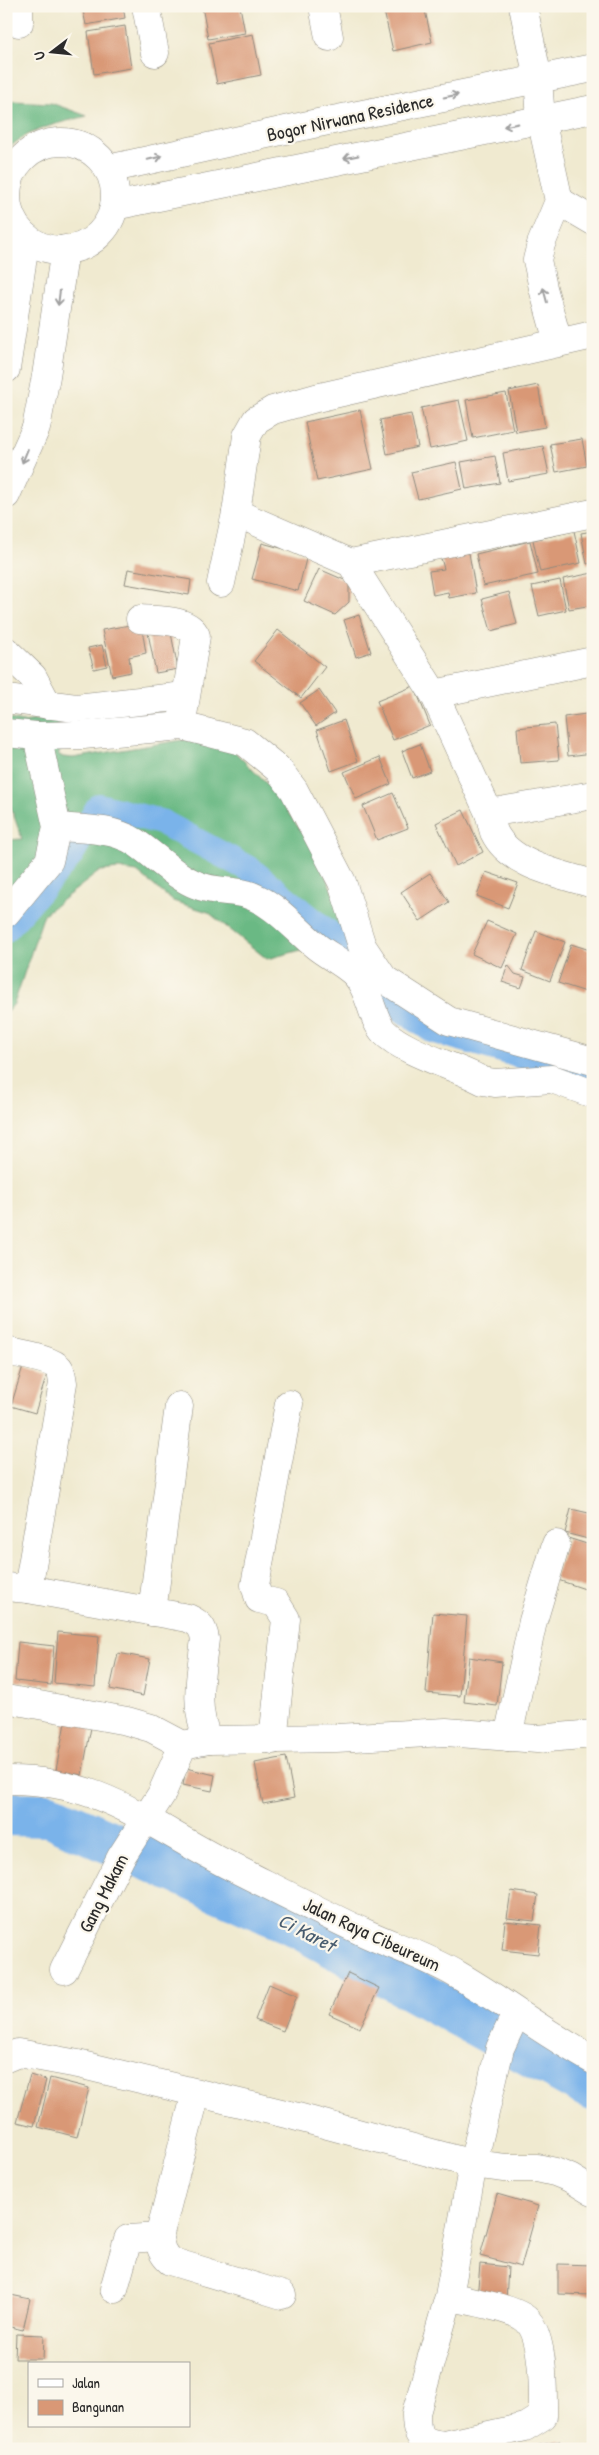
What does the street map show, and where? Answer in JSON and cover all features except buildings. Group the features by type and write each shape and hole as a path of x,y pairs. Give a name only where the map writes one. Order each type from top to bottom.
{"street":[{"path":"146,6 155,53"},
{"path":"322,6 328,38"},
{"path":"523,6 538,79 541,119 559,201 541,244 537,260 558,342"},
{"name":"Bogor Nirwana Residence","path":"108,169 322,122 593,68"},
{"name":"Bogor Nirwana Residence","path":"114,206 593,109"},
{"path":"50,142 67,142 83,146 97,156 108,169 114,187 114,206 109,220 100,233 89,242 65,249 47,248 26,237 15,224 9,208 7,191 12,174 20,160 34,149 50,142"},
{"path":"559,201 593,221"},
{"path":"6,369 26,237"},
{"path":"6,495 36,428 46,376 65,249"},
{"path":"221,583 236,513 246,436 256,420 273,410 593,335"},
{"path":"236,513 351,563 434,694 489,813 495,833 516,856 548,871 593,884"},
{"path":"351,563 593,513"},
{"path":"140,619 180,623 193,631 196,636 185,696 182,726"},
{"path":"6,651 33,677 48,705"},
{"path":"434,694 593,662"},
{"path":"6,699 76,708 185,696"},
{"path":"6,733 37,736 83,735 182,726 244,742 278,768 294,790 342,882 362,946 384,979 449,1021 593,1061"},
{"path":"37,736 69,828"},
{"path":"489,813 593,794"},
{"path":"69,828 112,832 134,841 179,875 198,885 224,892 246,894 290,920 316,946 354,973 364,988 383,1032 399,1043 483,1081 495,1083 552,1078 593,1094"},
{"path":"6,913 48,861 69,828"},
{"path":"6,1351 50,1362 60,1369 63,1383 17,1588 188,1618 198,1622 204,1630 205,1639 198,1704 200,1724 196,1742 133,1838"},
{"path":"273,1740 286,1619 276,1603 259,1599 255,1585 289,1404"},
{"path":"152,1612 179,1406"},
{"path":"508,1737 533,1620 556,1544"},
{"path":"6,1699 127,1721 196,1742 446,1732 537,1739 593,1734"},
{"name":"Jalan Raya Cibeureum","path":"6,1780 35,1781 71,1786 109,1799 133,1838 227,1864 364,1932 457,1974 507,2032 593,2060"},
{"name":"Gang Makam","path":"64,1970 133,1838"},
{"path":"449,2296 524,2317 528,2322 540,2352 543,2416 537,2421 524,2427 444,2445 433,2444 418,2434 416,2413 449,2296 473,2164 507,2032"},
{"path":"6,2058 18,2053 34,2054 294,2116 473,2164 505,2168 536,2168 555,2172 570,2178 593,2192"},
{"path":"196,2093 159,2237 164,2255 170,2261 282,2295"},
{"path":"114,2290 128,2239 159,2237"}],"green space":[{"path":"13,101 51,103 87,116 33,132 14,143 6,151 6,103"},
{"path":"114,715 120,721 63,748 58,754 63,757 73,758 188,739 230,747 272,789 316,853 344,919 335,941 267,959 208,912 173,901 137,872 119,869 100,871 44,914 14,1004 6,1013 6,840 22,839 9,802 6,801 6,718 22,722 62,717"}],"waterway":[{"path":"6,929 70,856 99,806 161,822 249,869 351,951 393,1003 432,1030 567,1069 593,1084"},
{"name":"Ci Karet","path":"6,1814 49,1815 292,1923 593,2089"}]}
